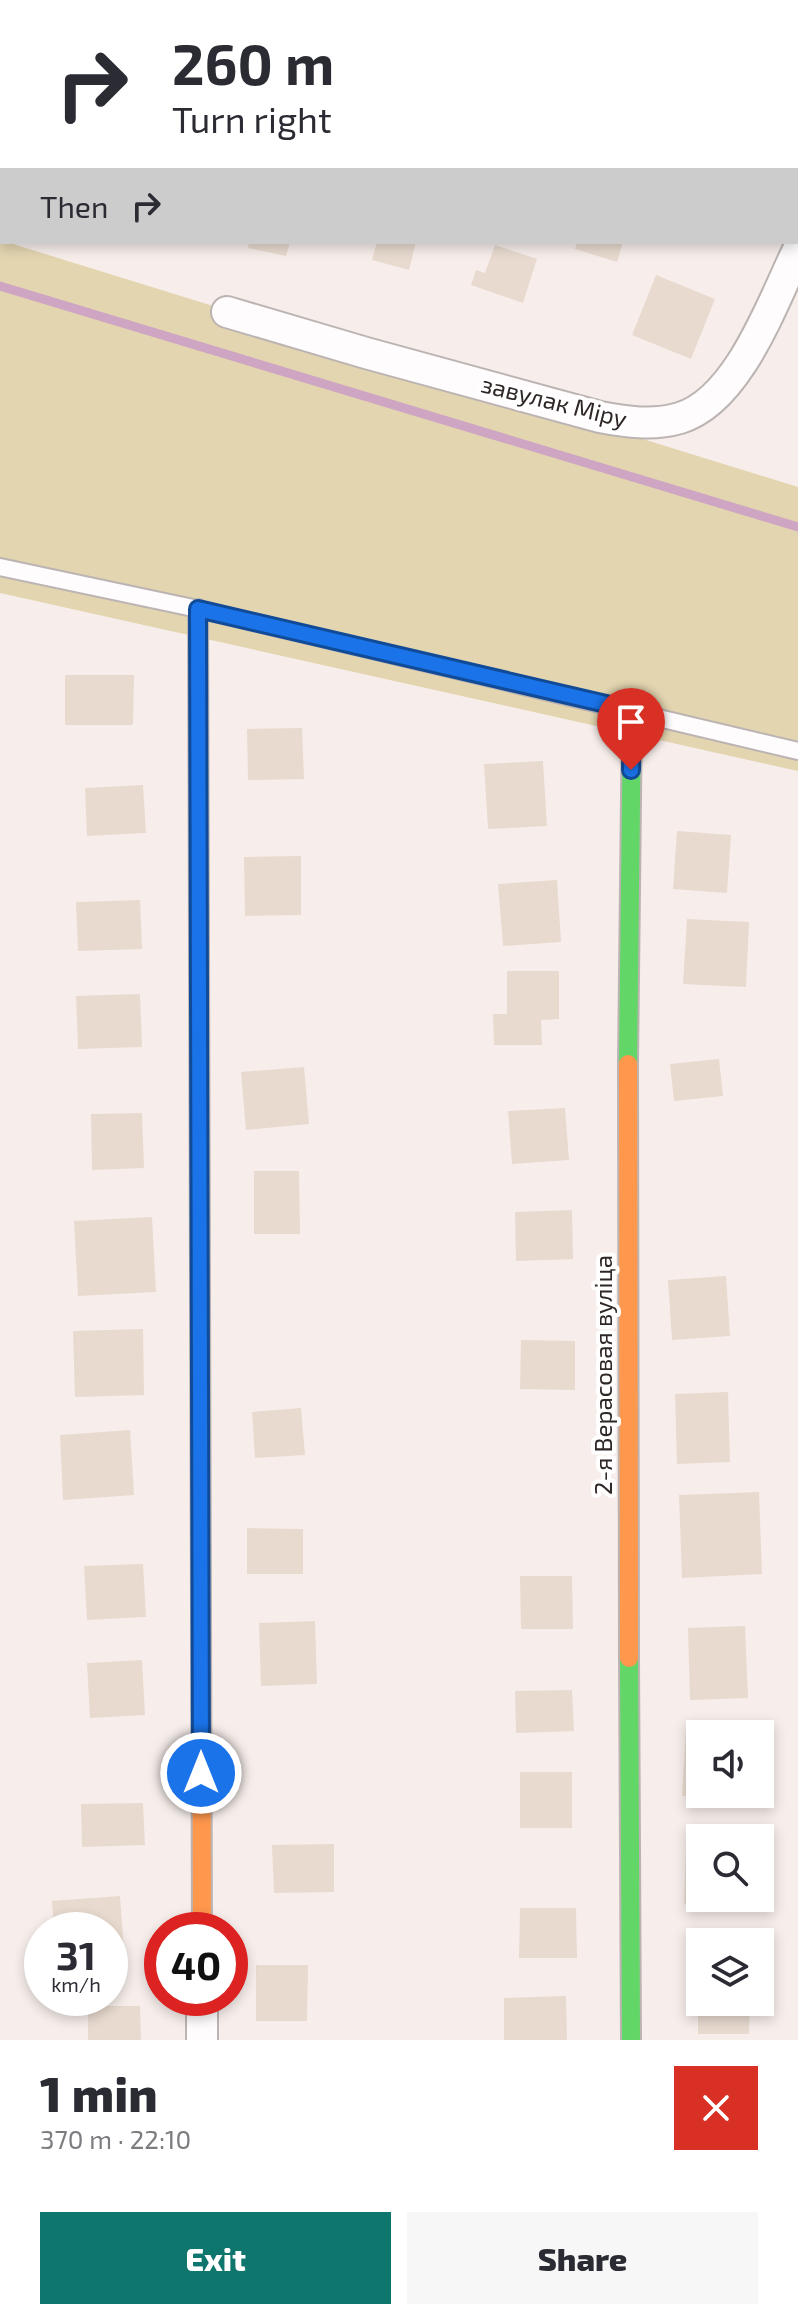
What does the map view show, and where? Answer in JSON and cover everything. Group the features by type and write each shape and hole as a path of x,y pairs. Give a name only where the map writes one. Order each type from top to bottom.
{"street":[{"name":"завулак Міру","path":"227,312 600,417 629,422 656,422 681,417 699,408 735,372 798,250"},
{"path":"198,609 202,1912"},
{"name":"2-я Верасовая вуліца","path":"631,2040 627,1130 632,710"},
{"path":"202,2016 202,2040"}],"lane":[{"path":"0,567 198,609 798,751"}],"shaded area":[{"path":"0,244 13,244 798,487 798,771 0,593"}],"building":[{"path":"249,244 289,244 286,256 248,248"},
{"path":"376,244 416,244 409,270 372,260"},
{"path":"576,244 622,244 617,262 575,249"},
{"path":"495,245 537,259 523,303 471,285 476,270 485,273"},
{"path":"656,275 715,299 691,359 632,335"},
{"path":"65,675 134,675 133,725 65,725"},
{"path":"302,728 304,779 248,780 247,729"},
{"path":"543,761 547,826 488,829 484,764"},
{"path":"143,785 146,833 87,836 85,788"},
{"path":"677,831 731,835 727,893 673,889"},
{"path":"301,856 301,915 245,916 244,857"},
{"path":"557,880 561,942 503,946 498,884"},
{"path":"140,900 142,949 78,951 76,902"},
{"path":"687,919 749,922 746,987 683,984"},
{"path":"507,971 559,971 559,1019 541,1020 542,1045 494,1045 493,1014 507,1014"},
{"path":"140,994 142,1047 78,1049 76,996"},
{"path":"719,1059 723,1096 674,1101 670,1064"},
{"path":"304,1067 309,1124 246,1130 241,1072"},
{"path":"565,1108 569,1160 512,1164 508,1111"},
{"path":"142,1113 144,1168 92,1170 91,1114"},
{"path":"254,1171 299,1171 300,1234 254,1234"},
{"path":"572,1210 573,1259 516,1261 515,1212"},
{"path":"152,1217 156,1292 78,1296 74,1221"},
{"path":"726,1276 730,1336 672,1340 668,1280"},
{"path":"143,1329 144,1395 75,1397 73,1331"},
{"path":"521,1340 575,1341 575,1390 520,1389"},
{"path":"728,1392 730,1462 677,1464 675,1394"},
{"path":"301,1408 305,1455 255,1458 252,1412"},
{"path":"130,1430 134,1495 63,1500 60,1435"},
{"path":"759,1492 762,1574 682,1578 679,1495"},
{"path":"247,1528 303,1529 303,1574 247,1574"},
{"path":"143,1564 146,1617 87,1620 84,1566"},
{"path":"520,1576 572,1576 573,1629 521,1629"},
{"path":"315,1621 317,1684 261,1686 259,1623"},
{"path":"745,1626 748,1698 690,1700 688,1628"},
{"path":"142,1660 145,1715 90,1718 87,1663"},
{"path":"572,1690 574,1731 516,1733 515,1691"},
{"path":"686,1727 686,1796 682,1796"},
{"path":"520,1772 572,1772 572,1828 520,1828"},
{"path":"143,1803 145,1845 82,1847 81,1804"},
{"path":"334,1844 334,1892 274,1893 272,1845"},
{"path":"686,1844 686,1904 684,1904"},
{"path":"120,1896 121,1912 53,1912 52,1901"},
{"path":"520,1908 576,1908 577,1958 519,1958"},
{"path":"256,1965 308,1965 307,2021 256,2021"},
{"path":"566,1996 567,2040 504,2040 504,1998"},
{"path":"128,2006 140,2006 141,2040 88,2040 88,2016 128,2016"},
{"path":"698,2016 750,2016 749,2034 698,2034"}],"waterway":[{"path":"0,286 798,527"}],"traffic: fast":[{"path":"198,609 200,1284"},
{"path":"628,1064 632,710"},
{"path":"629,1658 631,2040"}],"traffic: slow":[{"path":"628,1064 629,1658"},
{"path":"200,1284 202,1912"}],"route":[{"path":"201,1773 198,609 632,710 631,770"}]}
